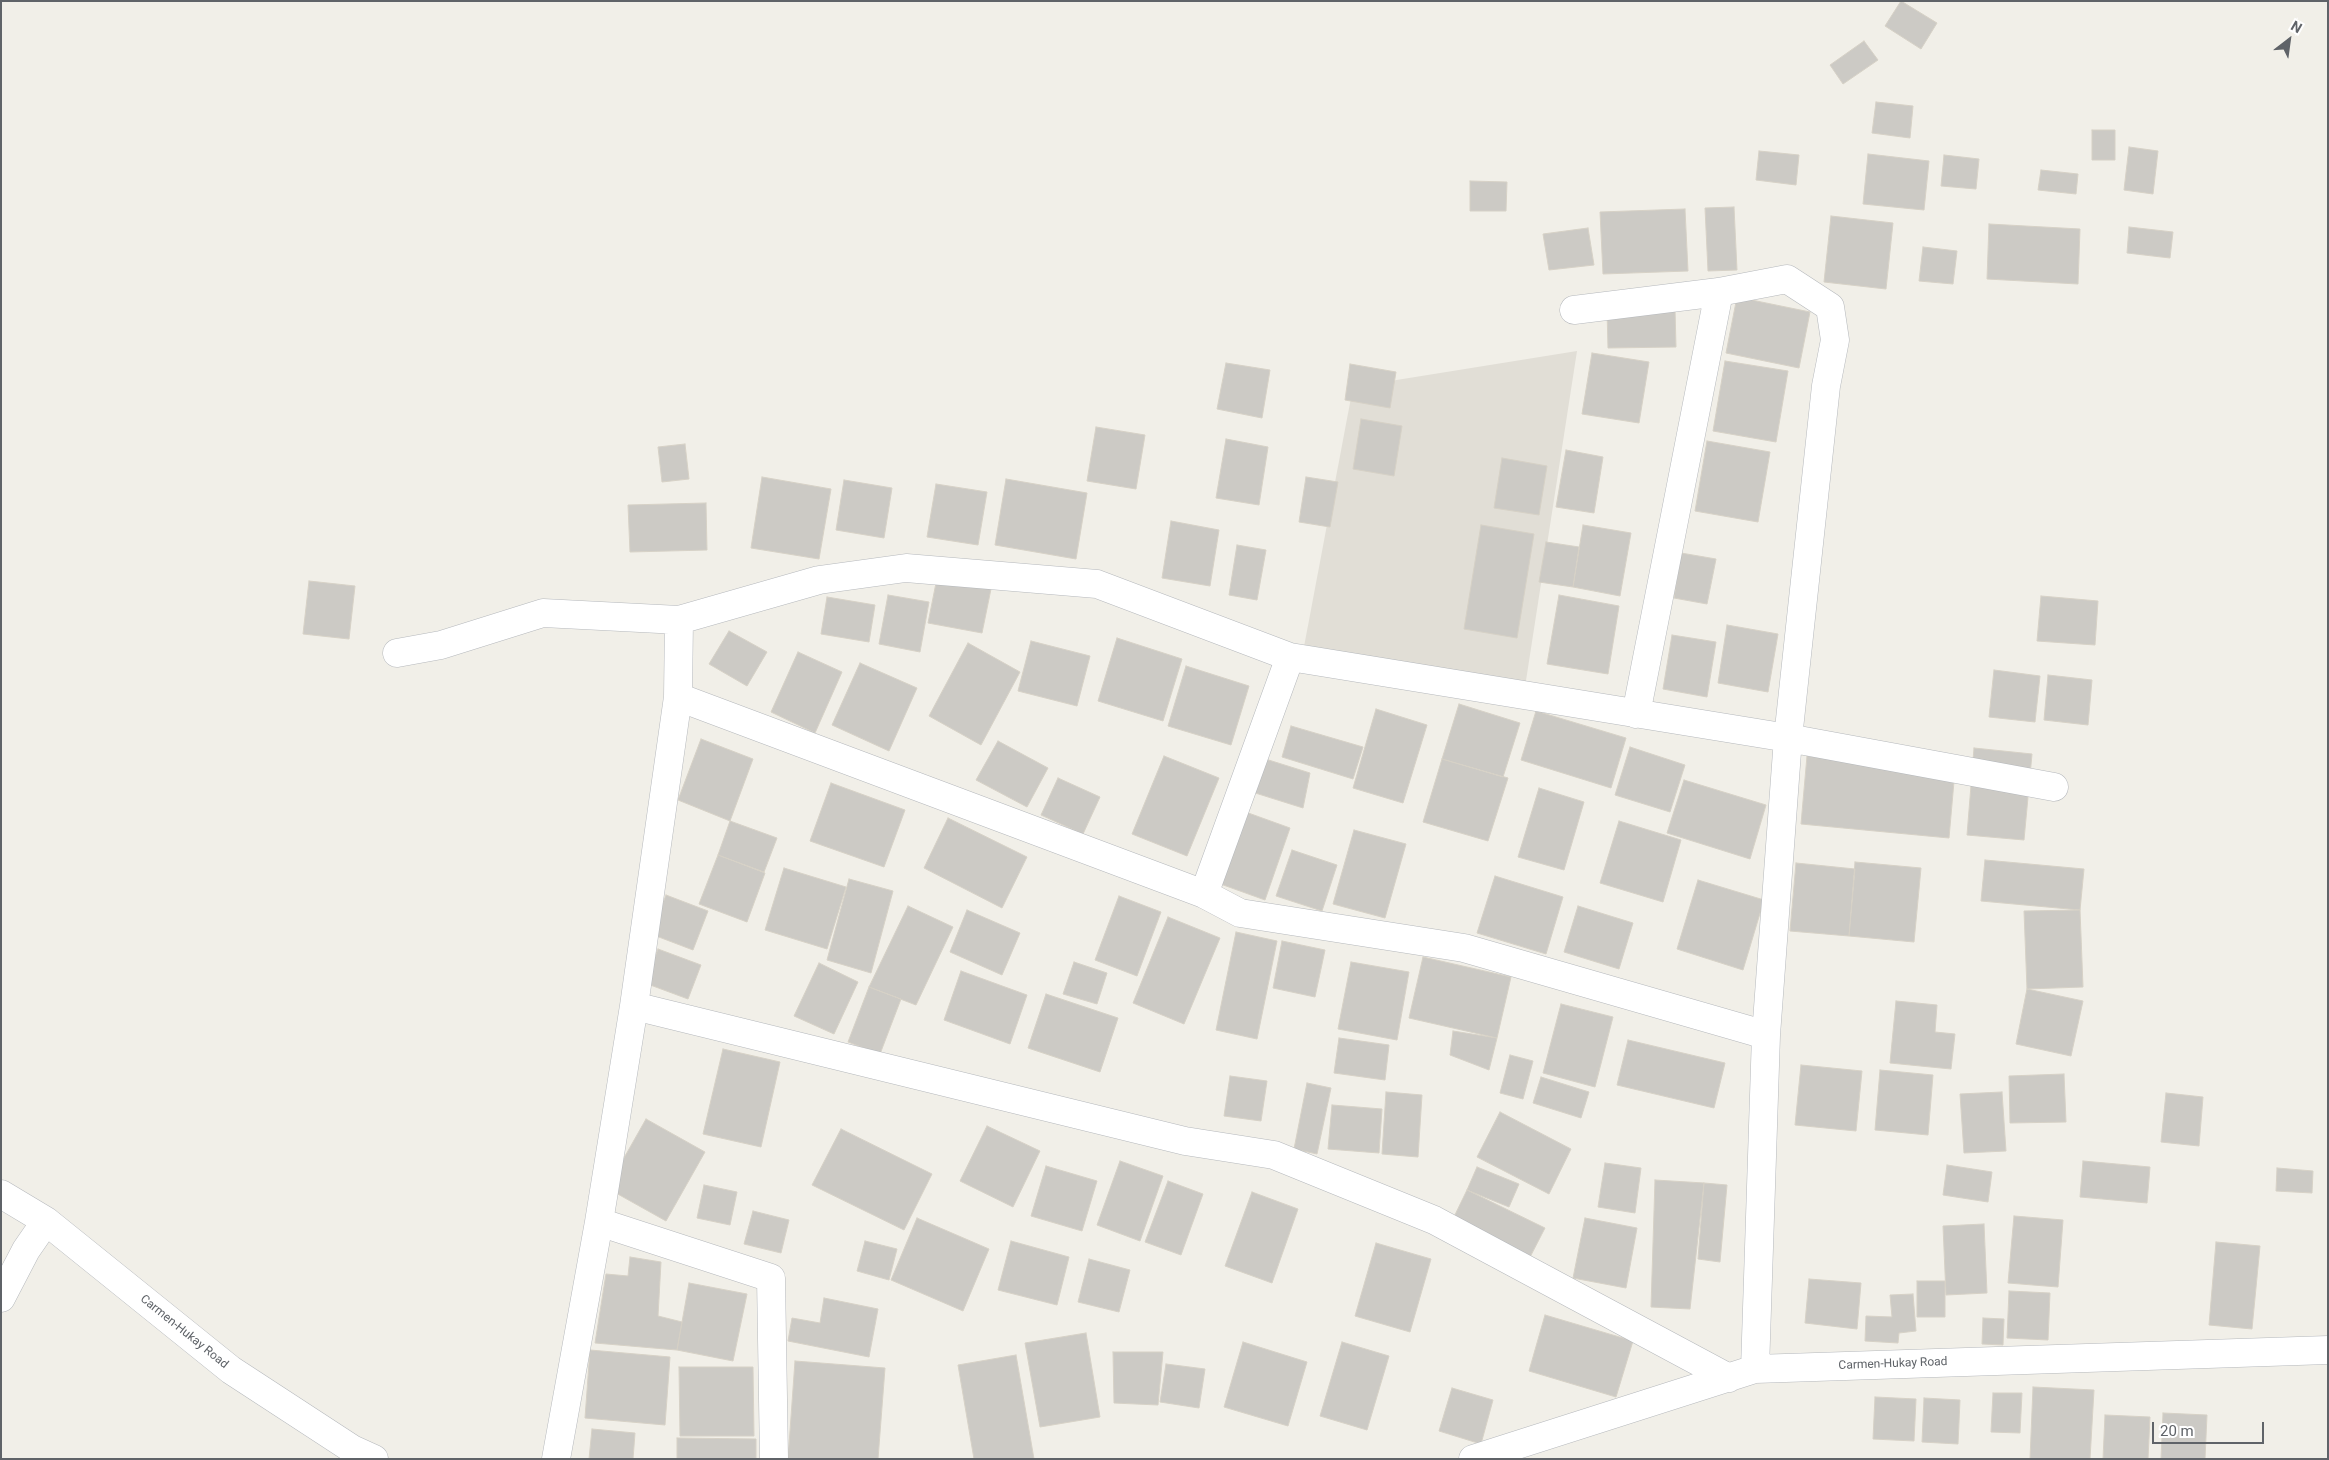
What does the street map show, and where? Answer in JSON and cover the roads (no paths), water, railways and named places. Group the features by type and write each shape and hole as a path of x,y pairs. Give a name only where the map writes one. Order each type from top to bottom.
{"street":[{"path":"1574,310 1719,292 1787,279 1830,307 1835,340 1826,386 1788,738 1766,1035 1756,1369"},
{"path":"1636,714 1719,292"},
{"path":"397,653 442,645 543,613 679,620 819,580 906,568 1097,584 1290,657 1788,738 2054,787"},
{"path":"556,1459 599,1222 634,1006 678,698 679,620"},
{"path":"1204,894 1290,657"},
{"path":"678,698 1204,894 1240,913 1464,948 1766,1035"},
{"path":"634,1006 1186,1142 1274,1155 1434,1220 1729,1378"},
{"name":"Carmen-Hukay Road","path":"1,1194 46,1221 231,1370 352,1449 374,1459"},
{"path":"1,1298 26,1250 46,1221"},
{"path":"599,1222 771,1278 774,1459"},
{"name":"Carmen-Hukay Road","path":"1473,1459 1756,1369 2328,1350"}]}
